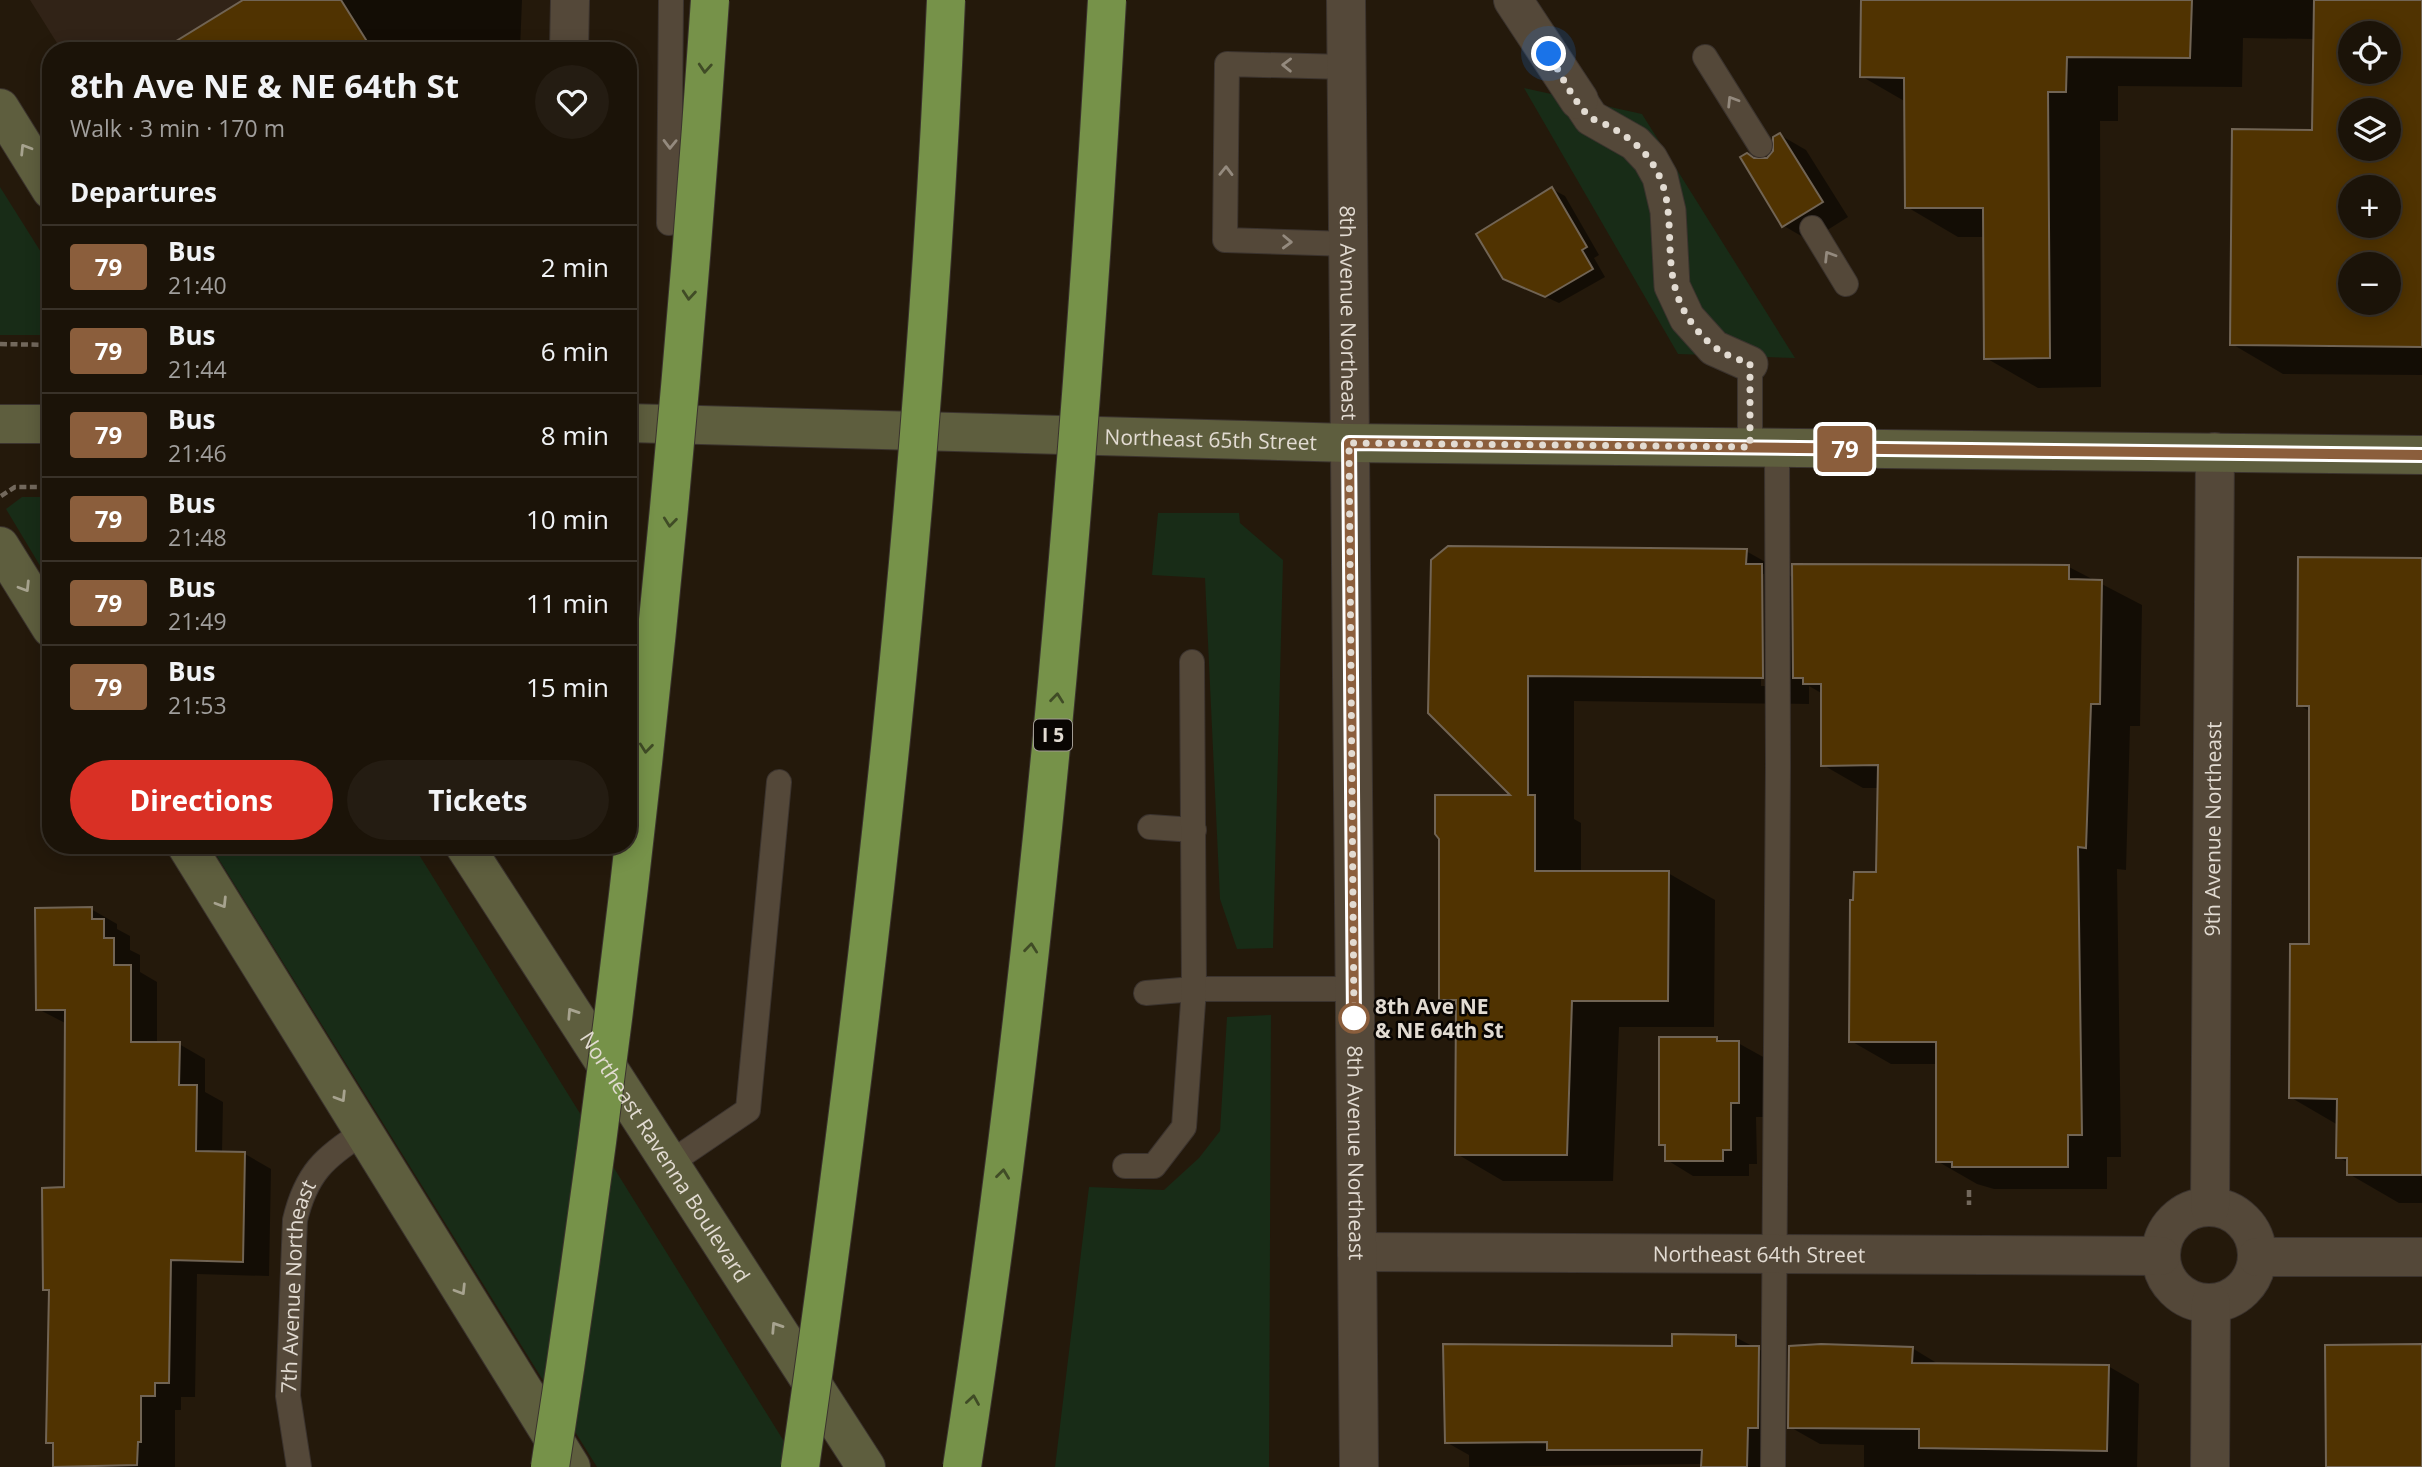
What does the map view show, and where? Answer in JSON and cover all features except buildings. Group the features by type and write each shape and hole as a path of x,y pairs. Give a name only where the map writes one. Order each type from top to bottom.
{"highway":[{"path":"637,832 670,518 710,0"},
{"path":"800,1467 860,1023 887,779 929,292 946,0"},
{"name":"I 5","path":"962,1467 1025,1004 1061,659 1090,313 1107,0"},
{"path":"550,1467 609,1063 634,854"}],"main road":[{"path":"0,108 42,176"},
{"name":"Northeast 65th Street","path":"637,423 1349,443 2422,455"},
{"path":"0,424 42,424"},
{"path":"0,546 42,614"},
{"path":"192,854 571,1467"},
{"name":"Northeast Ravenna Boulevard","path":"470,854 866,1467"}],"street":[{"path":"569,42 570,0"},
{"name":"8th Avenue Northeast","path":"1346,0 1359,1467"},
{"path":"1513,0 1591,118 1635,143 1650,159 1660,177 1668,211 1672,286 1687,318 1714,348 1750,363"},
{"name":"9th Avenue Northeast","path":"2210,1207 2215,452"},
{"path":"2210,1207 2233,1213 2245,1222 2253,1234 2257,1257 2252,1279 2242,1291 2227,1300 2211,1303 2194,1301 2179,1294 2168,1281 2161,1265 2165,1232 2176,1219 2188,1211 2210,1207"},
{"name":"Northeast 64th Street","path":"1357,1252 2161,1256"},
{"path":"2257,1257 2422,1257"},
{"path":"2210,1467 2211,1303"}],"lane":[{"path":"669,223 671,0"},
{"path":"1705,57 1760,145"},
{"path":"1346,67 1227,64 1225,240 1348,244"},
{"path":"1812,228 1846,284"},
{"path":"1750,363 1763,447 1779,766 1773,1467"},
{"path":"1125,1166 1154,1166 1184,1127 1194,989 1192,662"},
{"path":"670,1163 748,1110 779,782"},
{"path":"1150,827 1194,830"},
{"path":"1146,993 1194,989 1354,989"},
{"name":"7th Avenue Northeast","path":"299,1467 288,1396 295,1220 302,1193 316,1169 336,1149 363,1132"}],"path":[{"path":"0,344 42,345"},
{"path":"0,496 15,487 42,487"}],"shaded area":[{"path":"30,0 341,0 367,42 56,42"}],"green space":[{"path":"1524,88 1642,114 1795,358 1678,354"},
{"path":"0,187 42,254 42,335 0,335"},
{"path":"22,497 42,497 42,569 6,509"},
{"path":"1158,513 1239,513 1240,523 1283,560 1273,948 1237,949 1220,899 1205,578 1152,575"},
{"path":"216,854 419,854 800,1467 597,1467"},
{"path":"1271,1015 1269,1467 1055,1467 1089,1187 1164,1190 1199,1158 1220,1131 1227,1017"}],"bus line":[{"name":"79","path":"1354,1019 1349,443 2422,455"}],"place":[{"name":"8th Ave NE & NE 64th St","path":"1354,1018"}],"route":[{"path":"1354,1018 1349,443 1750,447 1750,363 1726,356 1702,338 1676,297 1669,268 1668,211 1660,177 1650,159 1635,143 1591,118 1549,54"}]}
